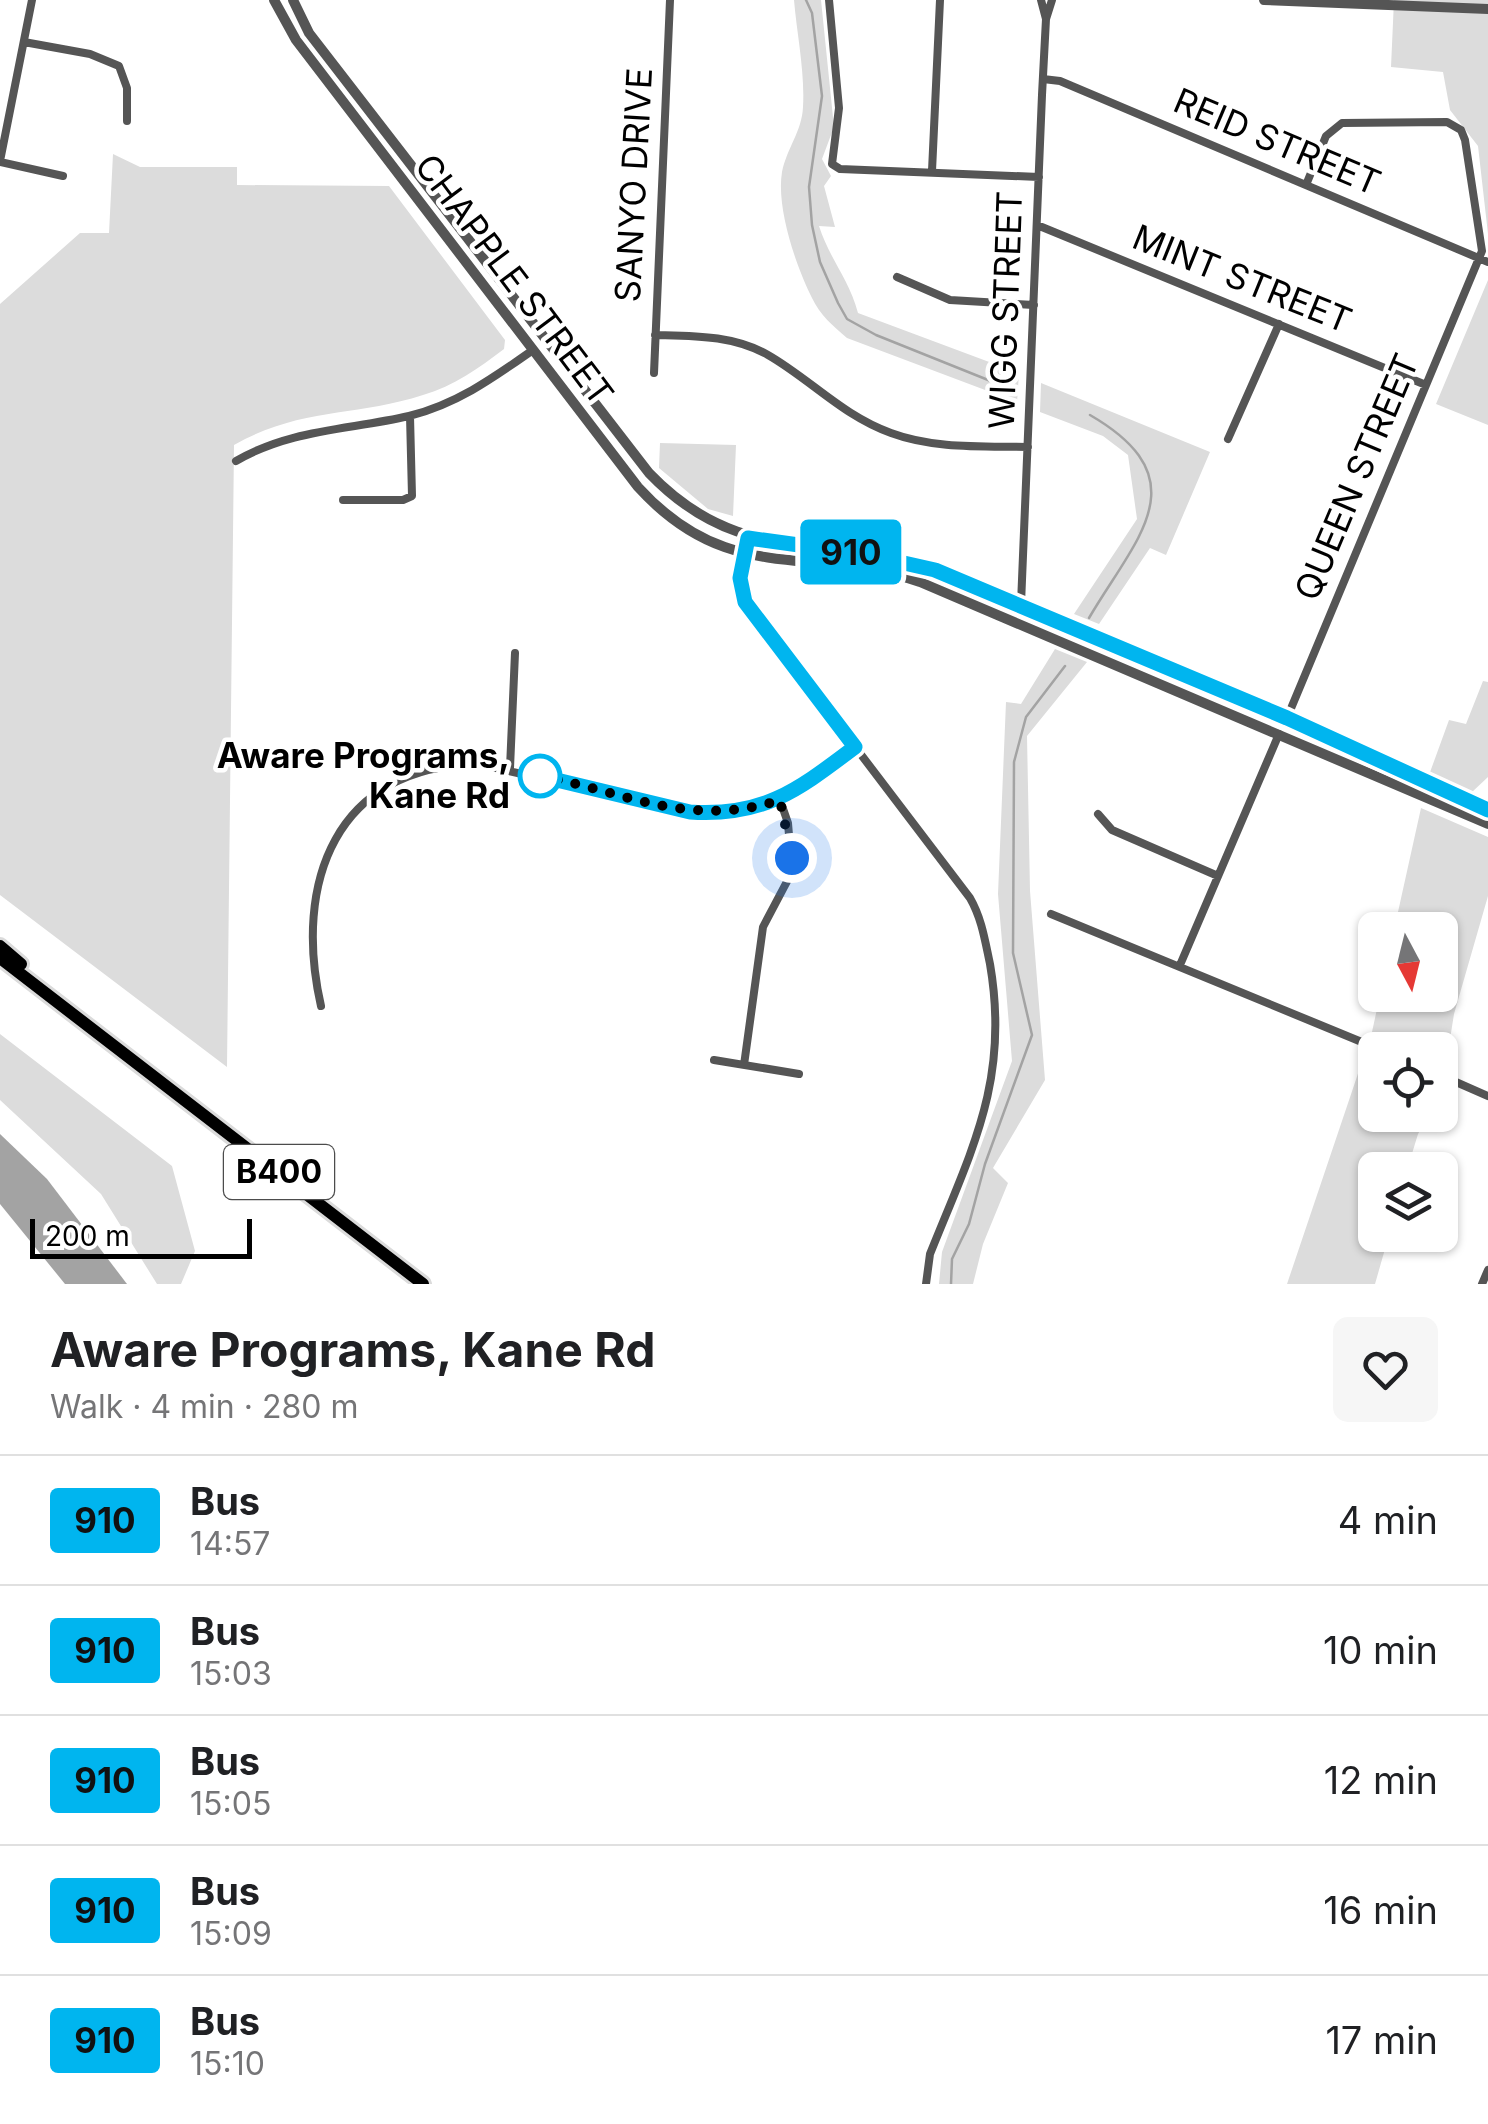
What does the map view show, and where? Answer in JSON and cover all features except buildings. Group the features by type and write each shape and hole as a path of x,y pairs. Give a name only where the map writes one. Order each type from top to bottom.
{"main road":[{"name":"B400","path":"0,946 134,1060"},
{"name":"B400","path":"0,958 423,1284"}],"street":[{"path":"32,0 0,161 63,176"},
{"name":"CHAPPLE STREET","path":"274,0 296,40 532,350 649,499 690,533 744,554 903,577 1488,824"},
{"name":"CHAPPLE STREET","path":"293,0 310,33 671,496 706,521 748,538 893,559 1022,604 1488,810"},
{"name":"SANYO DRIVE","path":"654,373 670,0"},
{"path":"829,0 839,108 832,164 840,169 1039,176"},
{"path":"932,171 940,0"},
{"name":"WIGG STREET","path":"1040,0 1046,19"},
{"name":"WIGG STREET","path":"1022,604 1043,78 1046,19 1052,0"},
{"path":"1264,0 1468,4 1488,9"},
{"path":"24,42 90,54 119,66 127,88 126,121"},
{"name":"REID STREET","path":"1043,78 1060,81 1483,260"},
{"path":"1306,184 1326,136 1342,123 1447,122 1461,130 1466,140 1483,260"},
{"name":"MINT STREET","path":"1037,225 1426,385"},
{"name":"QUEEN STREET","path":"1287,718 1426,385 1483,260"},
{"path":"897,277 950,300 1034,305"},
{"path":"1228,439 1279,324"},
{"path":"655,335 742,344 768,355 866,422 913,440 1028,447"},
{"path":"236,461 301,433 410,416 471,393 546,338"},
{"path":"344,500 403,500 412,496 410,416"},
{"path":"748,538 740,578 745,602 978,913 992,981 996,1070 964,1170 930,1254 926,1284"},
{"path":"1018,624 1022,604"},
{"path":"510,768 515,654"},
{"path":"1180,965 1287,718"},
{"path":"321,1006 312,958 313,906 325,857 343,826 375,793 402,778 452,764 510,768 690,812 740,811 780,800 855,747"},
{"path":"744,1065 763,926 792,872 788,824 780,800"},
{"path":"1098,814 1112,830 1218,876"},
{"path":"1051,914 1358,1040"},
{"path":"714,1060 799,1074"},
{"path":"1458,1084 1488,1096"},
{"path":"1482,1284 1488,1270"}],"shaded area":[{"path":"794,0 821,0 834,127 822,159 831,176 824,186 835,227 819,226 858,313 1019,373 1017,402 847,338 815,304 794,254 782,202 782,172 803,107"},
{"path":"1394,0 1488,0 1488,234 1478,146 1450,110 1443,72 1391,67"},
{"path":"113,154 140,167 237,167 237,185 389,186 505,340 504,349 485,363 434,391 398,402 282,424 234,445 227,1067 0,895 0,304 80,233 109,233"},
{"path":"1488,280 1488,425 1436,404"},
{"path":"1041,383 1210,452 1166,555 1150,548 1099,624 1074,614 1137,519 1128,455 1103,436 1040,412"},
{"path":"660,443 736,445 733,516 708,509 659,468"},
{"path":"1055,649 1087,662 1027,736 1030,891 1045,1080 993,1168 1008,1183 983,1244 973,1284 939,1284 942,1252 1012,1061 998,894 1006,702 1021,704"},
{"path":"1483,681 1488,682 1488,777 1471,793 1429,775 1449,720 1466,724"},
{"path":"1421,808 1488,837 1488,896 1458,1000 1458,912 1398,912"},
{"path":"1376,1012 1455,1012 1451,1032 1372,1032"},
{"path":"0,1034 172,1166 195,1251 181,1284 157,1284 101,1194 0,1100"},
{"path":"1358,1074 1358,1132 1419,1132 1412,1152 1358,1152 1358,1252 1384,1252 1375,1284 1287,1284"},
{"path":"0,1134 47,1179 127,1284 65,1284 0,1204"}],"waterway":[{"path":"806,0 812,13 822,96 809,187 812,225 820,262 838,303 847,319 876,335 1013,390"},
{"path":"1089,618 1139,536 1149,511 1151,487 1144,463 1124,439 1090,415"},
{"path":"951,1284 952,1259 969,1224 985,1164 1032,1035 1013,953 1014,762 1026,717 1065,666"}],"bus line":[{"name":"910","path":"540,776 690,812 716,814 780,800 855,747 745,602 740,578 748,538 864,554 935,570 1287,718 1488,810"}],"place":[{"name":"Aware Programs, Kane Rd","path":"540,776"}],"route":[{"path":"540,776 690,812 740,811 780,800 792,858"}]}
